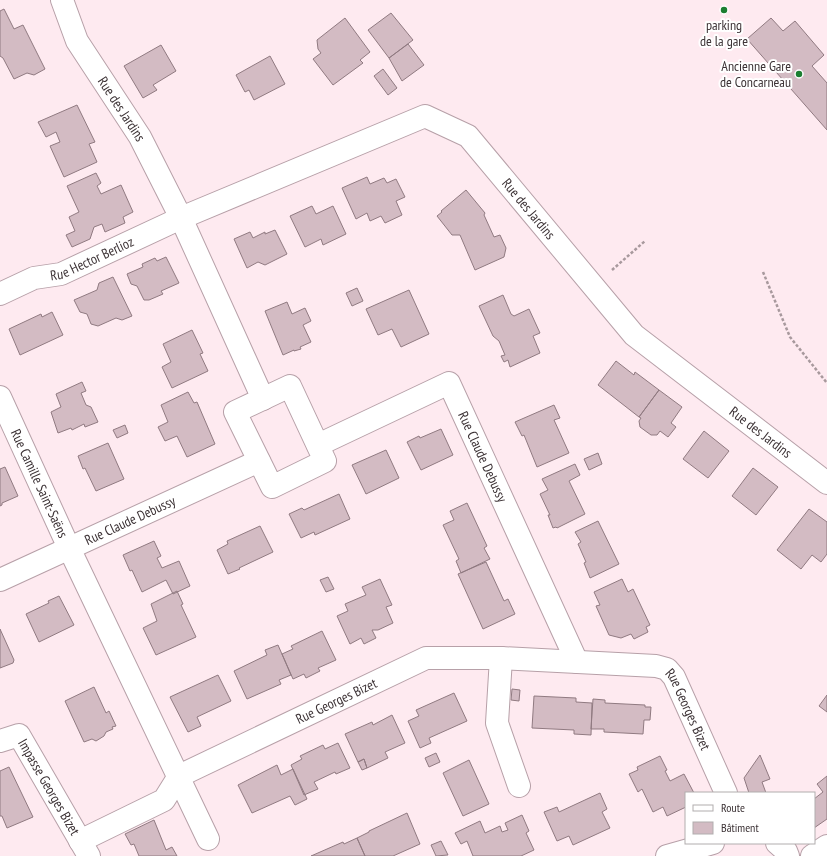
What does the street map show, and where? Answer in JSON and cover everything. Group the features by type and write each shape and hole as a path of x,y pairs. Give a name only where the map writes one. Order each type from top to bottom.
{"street":[{"name":"Rue des Jardins","path":"62,0 77,41 140,137 181,218 263,399"},
{"name":"Rue des Jardins","path":"181,218 424,116 468,136 634,335 827,483"},
{"name":"Rue Hector Berlioz","path":"0,294 34,278 61,274 181,218"},
{"name":"Rue Claude Debussy","path":"318,445 449,383 577,662"},
{"path":"290,386 318,445 325,461 272,487 235,412 290,386"},
{"name":"Rue Camille Saint-Saëns","path":"0,397 69,548"},
{"name":"Rue Claude Debussy","path":"0,580 259,461"},
{"path":"69,548 208,838"},
{"name":"Rue Georges Bizet","path":"179,776 426,658 501,658 656,666 667,669 674,677 726,792"},
{"path":"501,658 497,723 519,786"},
{"name":"Impasse Georges Bizet","path":"0,741 19,735 84,849"},
{"path":"84,849 164,800 179,776"},
{"path":"667,856 709,844"},
{"path":"778,844 786,851 788,856"},
{"path":"812,856 827,846"}],"path":[{"path":"593,286 645,241"},
{"path":"763,272 790,337 827,383"}],"building":[{"path":"4,9 14,29 23,25 45,69 34,75 27,73 14,79 3,58 0,56 0,11"},
{"path":"391,13 413,40 389,58 368,30"},
{"path":"345,18 370,52 360,60 363,63 333,85 313,59 321,53 318,49 317,40"},
{"name":"Ancienne Gare de Concarneau","path":"771,18 783,31 795,21 824,55 812,66 827,83 827,130 747,39"},
{"path":"408,44 424,65 402,81 389,58"},
{"path":"161,45 176,71 153,85 157,90 143,98 124,66"},
{"path":"270,56 285,84 254,100 249,90 245,92 236,75"},
{"path":"383,69 397,88 388,95 374,76"},
{"path":"77,105 95,142 89,144 97,162 64,177 50,146 60,142 56,132 46,137 38,122"},
{"path":"96,173 101,183 97,186 101,194 121,185 133,212 123,217 125,223 105,232 102,224 94,227 90,239 72,247 66,235 75,231 69,217 79,212 67,186"},
{"path":"367,177 370,184 384,178 387,183 396,179 405,197 396,201 402,215 385,223 381,216 370,221 367,213 356,219 342,188"},
{"path":"466,190 485,213 484,215 494,237 500,235 506,248 504,257 475,270 460,235 452,235 437,216"},
{"path":"312,206 316,214 333,206 346,234 323,245 321,239 305,247 290,216"},
{"path":"275,230 287,254 265,265 258,262 247,268 234,239 250,232 253,238 265,232 265,234"},
{"path":"166,257 179,283 161,291 163,294 149,300 144,300 137,286 131,284 127,274 143,267 142,264 155,258 157,261"},
{"path":"113,277 132,316 122,320 116,318 98,326 91,324 87,314 80,312 74,300 97,290 99,283"},
{"path":"357,288 363,301 352,306 346,293"},
{"path":"409,290 429,334 401,347 392,329 378,335 366,309"},
{"path":"503,295 511,314 514,316 529,309 540,333 533,336 540,353 510,367 508,360 504,362 501,356 505,355 499,341 493,336 479,306"},
{"path":"287,302 292,314 305,308 311,321 303,325 311,342 300,347 301,349 294,350 283,355 265,311"},
{"path":"52,312 63,335 20,355 9,329 41,314 42,317"},
{"path":"192,330 203,353 200,354 208,371 172,388 162,367 171,362 163,344"},
{"path":"616,361 634,375 635,372 659,390 639,417 598,385"},
{"path":"82,382 86,391 81,393 86,405 91,407 98,422 85,427 84,424 72,430 71,428 58,433 51,412 61,407 56,394"},
{"path":"659,390 682,407 671,423 676,427 668,437 660,431 657,435 651,435 640,427 639,421 641,418 639,417"},
{"path":"188,392 194,403 197,402 215,444 187,457 177,436 165,441 158,427 168,422 161,405"},
{"path":"554,405 560,418 554,420 569,453 537,467 524,435 522,436 515,422"},
{"path":"125,425 128,433 117,438 113,430"},
{"path":"441,429 453,455 421,470 407,442 419,436 420,438"},
{"path":"704,431 729,451 708,478 683,459"},
{"path":"108,443 124,479 96,491 85,468 83,469 78,456"},
{"path":"386,450 399,478 366,494 352,465"},
{"path":"598,453 602,464 589,470 584,459"},
{"path":"575,464 580,475 569,481 585,514 557,528 553,528 548,515 550,515 540,494 548,490 542,479"},
{"path":"5,467 18,496 2,503 0,506 0,469"},
{"path":"753,468 778,487 756,515 732,496"},
{"path":"339,494 350,519 315,535 314,532 301,538 289,514 302,508 304,510"},
{"path":"467,503 487,546 484,548 490,559 461,573 456,561 459,559 443,525 454,520 450,511"},
{"path":"809,509 827,522 827,554 821,562 812,555 801,569 777,550"},
{"path":"598,521 619,564 590,578 584,563 586,562 578,544 581,542 575,532"},
{"path":"260,526 273,552 228,574 217,550 228,544 227,541"},
{"path":"154,541 161,556 157,558 162,568 179,561 190,586 173,594 166,580 142,592 123,555"},
{"path":"486,562 504,601 508,599 515,614 483,629 458,574"},
{"path":"328,577 334,589 326,592 320,580"},
{"path":"380,579 392,605 386,607 393,623 378,630 372,630 376,638 364,644 361,638 350,644 337,616 348,611 345,604 366,595 362,587"},
{"path":"622,579 628,592 633,589 650,625 646,627 648,632 634,639 631,634 621,638 609,635 596,606 600,605 594,592"},
{"path":"177,591 183,604 181,605 196,637 156,655 143,628 157,621 151,604"},
{"path":"59,596 74,625 39,642 26,614 49,603 48,601"},
{"path":"0,629 14,660 13,663 0,668"},
{"path":"322,631 336,660 318,668 320,671 306,678 304,674 293,679 282,654 293,649 291,646"},
{"path":"278,645 291,675 279,680 281,684 247,699 234,671 267,655 265,650"},
{"path":"218,675 231,701 197,717 201,726 188,732 170,697"},
{"path":"94,687 106,713 109,711 116,726 112,727 113,729 106,732 104,736 96,741 92,739 84,742 65,701"},
{"path":"512,689 520,690 519,701 511,700"},
{"path":"454,693 467,721 429,738 431,743 420,748 408,721 419,716 416,710"},
{"path":"827,695 827,712 819,706"},
{"path":"534,696 576,698 576,702 592,703 591,735 574,734 574,730 532,728"},
{"path":"593,699 605,700 605,703 645,705 645,707 651,707 650,720 644,720 643,734 604,732 604,729 591,729"},
{"path":"392,715 405,743 385,752 388,758 367,768 364,759 358,762 345,734 372,722 373,725"},
{"path":"338,743 350,768 336,774 335,772 314,782 318,789 304,795 291,765 302,759 300,756 323,745 325,749"},
{"path":"436,753 440,762 429,767 425,758"},
{"path":"760,755 770,779 762,782 766,792 749,792 744,778"},
{"path":"660,756 667,770 665,771 670,781 684,774 693,792 685,792 685,807 667,816 663,807 653,812 642,789 638,792 629,774 638,770 637,767"},
{"path":"364,759 367,768 362,770 358,762"},
{"path":"469,760 489,804 463,816 443,773"},
{"path":"277,765 281,775 293,769 307,799 295,805 290,796 252,813 238,785"},
{"path":"9,767 33,817 7,828 2,816 0,816 0,771"},
{"path":"827,776 827,819 815,827 815,798 823,792 817,784"},
{"path":"600,793 607,809 602,812 610,828 573,845 569,836 557,841 544,812 557,807 559,812"},
{"path":"407,813 420,844 393,856 365,856 357,838"},
{"path":"522,815 529,831 526,833 534,850 521,856 473,856 467,841 461,844 455,833 480,821 485,833 500,826 502,832 508,830 505,823"},
{"path":"154,820 166,850 172,847 177,856 139,856 134,844 131,845 125,834"},
{"path":"357,838 365,856 311,856 343,842 344,844"},
{"path":"441,841 448,855 436,856 431,845"}],"place":[{"name":"parking de la gare","path":"724,10"},
{"name":"Ancienne Gare de Concarneau","path":"799,74"}]}
